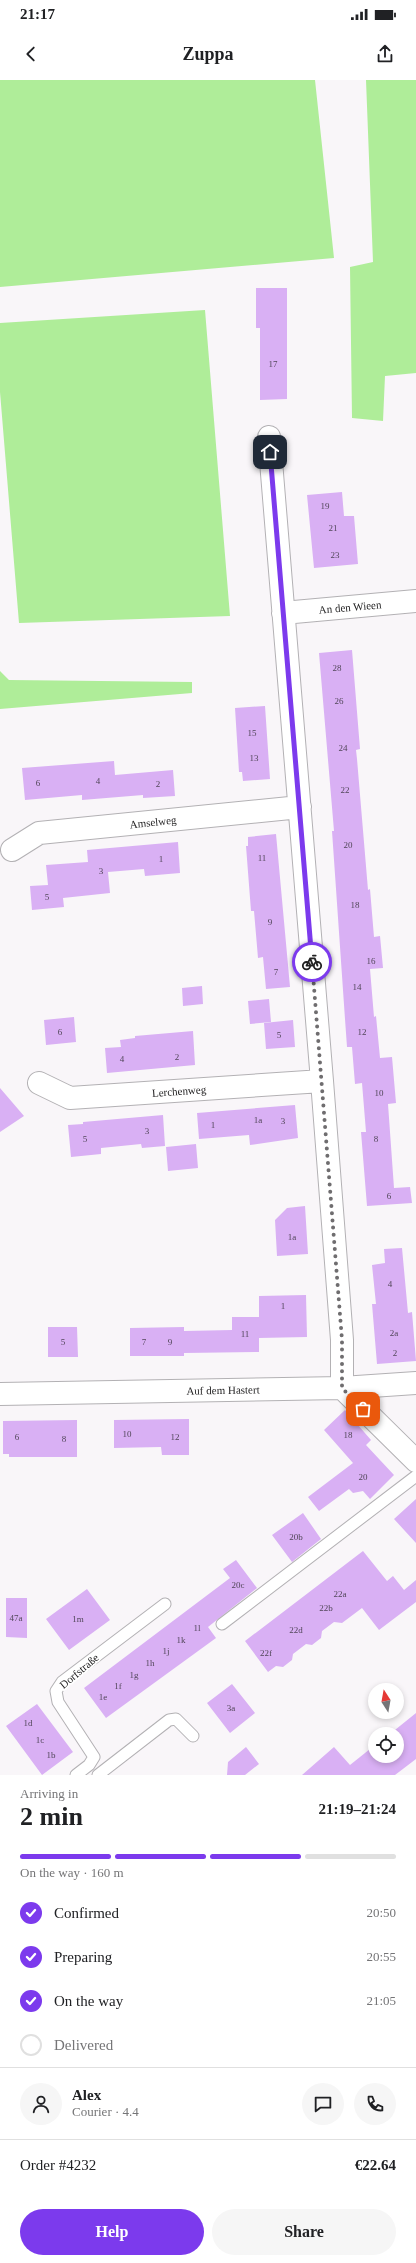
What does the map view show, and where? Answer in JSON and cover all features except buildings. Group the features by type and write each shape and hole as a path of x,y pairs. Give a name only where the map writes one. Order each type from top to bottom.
{"street":[{"path":"269,437 342,1340 342,1388 416,1461"},
{"name":"An den Wieen","path":"283,613 416,602"},
{"name":"Amselweg","path":"12,850 39,833 300,808"},
{"name":"Lerchenweg","path":"39,1082 70,1098 322,1081"},
{"path":"342,1388 416,1383"},
{"name":"Auf dem Hastert","path":"0,1394 342,1388"}],"lane":[{"path":"222,1624 416,1476"},
{"name":"Dorfstraße","path":"76,1775 89,1765 94,1757 58,1702 56,1691 62,1682 165,1604"},
{"path":"98,1775 169,1720 176,1719 193,1736"}],"green space":[{"path":"0,80 315,80 334,258 0,287"},
{"path":"366,80 416,80 416,373 385,376 383,421 352,418 350,267 373,262"},
{"path":"205,310 230,616 19,623 0,392 0,323"},
{"path":"0,671 9,680 192,682 192,693 0,709"}],"way so far":[{"path":"312,962 342,1340 342,1388 363,1409"}],"route":[{"path":"270,452 312,962"}]}
